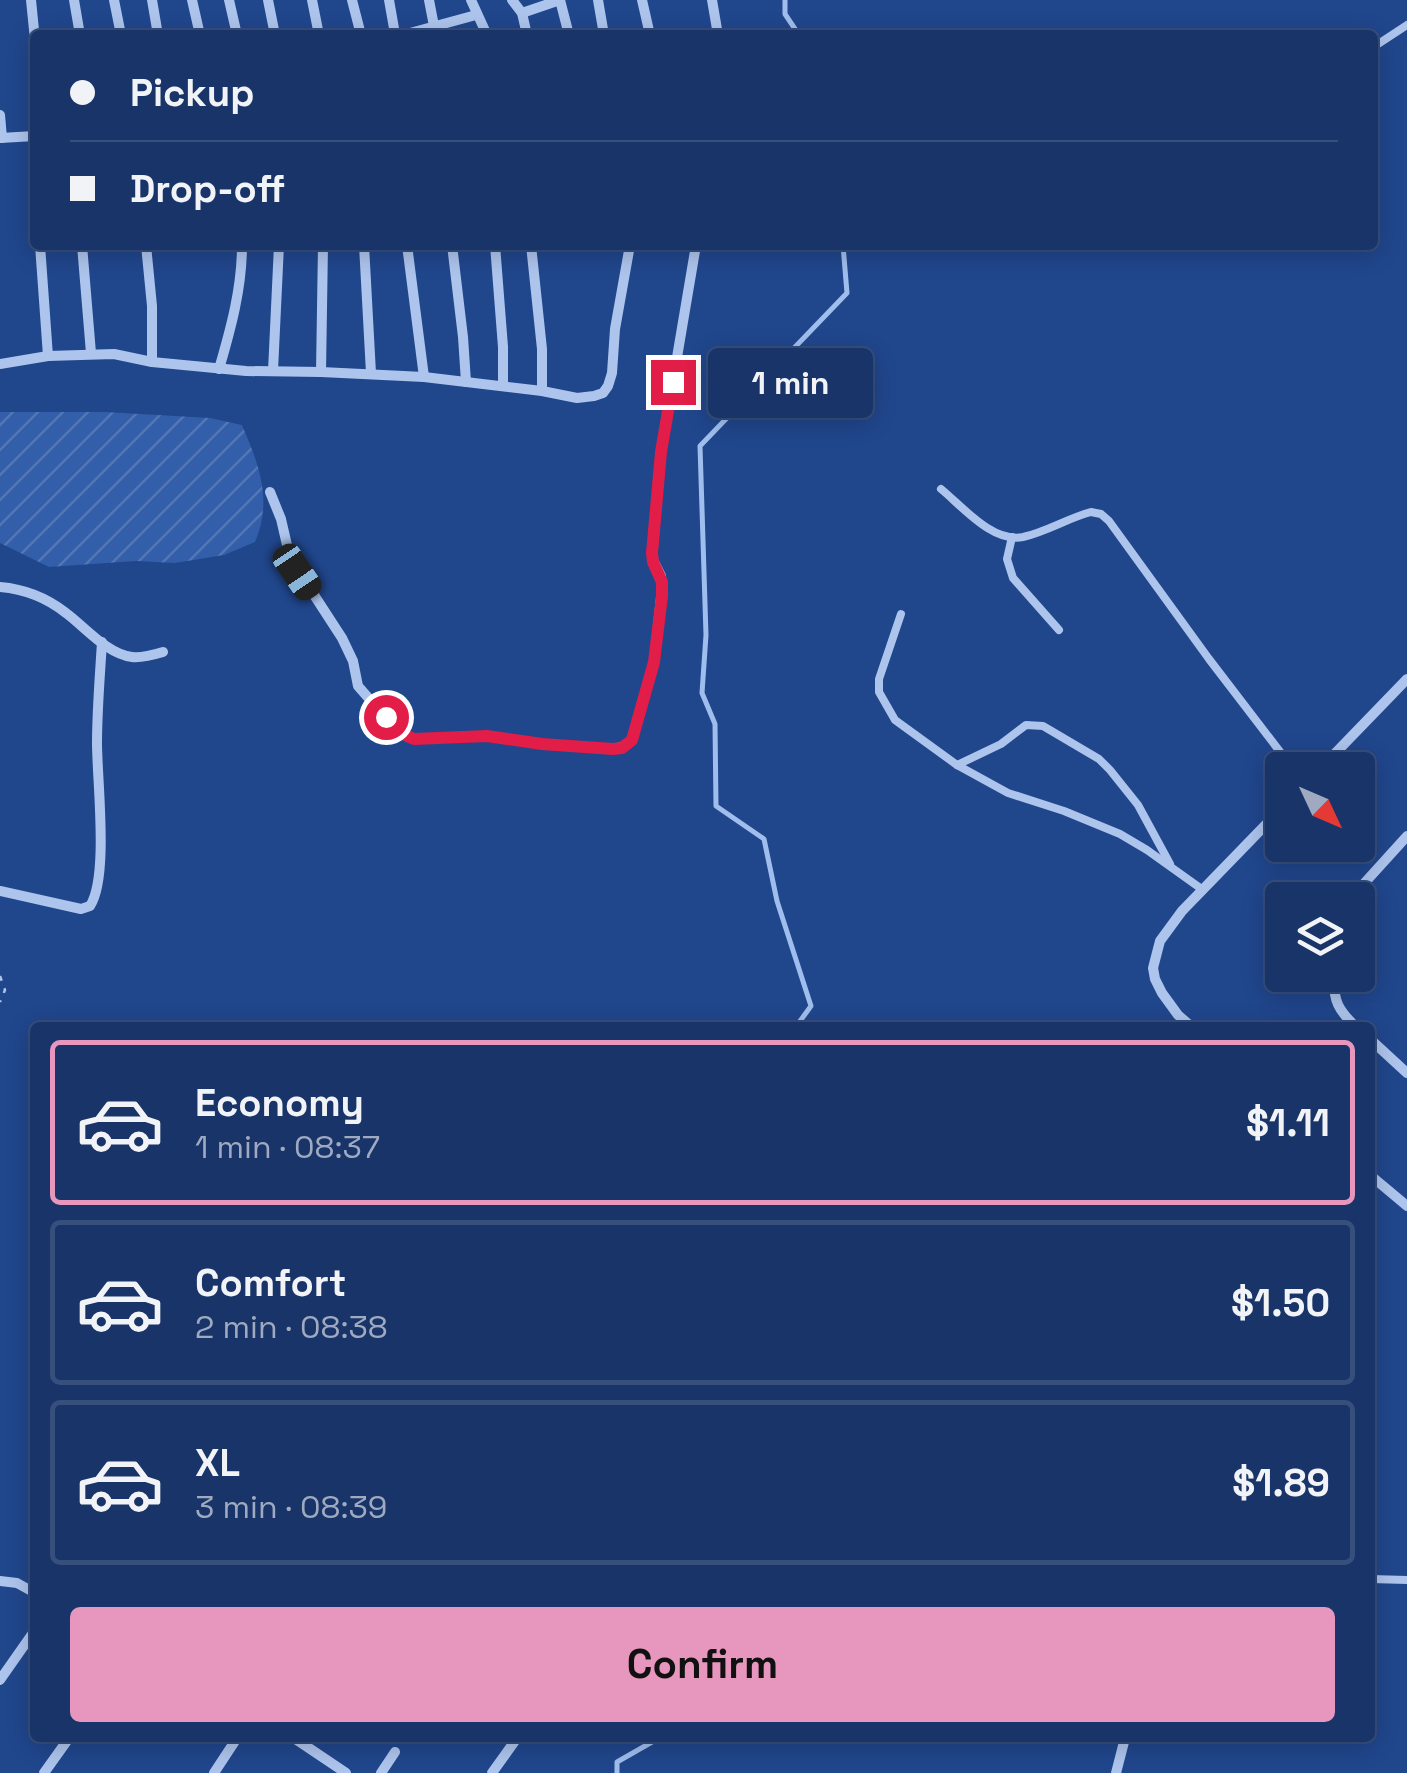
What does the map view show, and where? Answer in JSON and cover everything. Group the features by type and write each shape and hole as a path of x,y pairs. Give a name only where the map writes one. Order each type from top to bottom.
{"street":[{"path":"31,0 34,30"},
{"path":"74,0 79,30"},
{"path":"114,0 120,30"},
{"path":"152,0 157,30"},
{"path":"192,0 199,30"},
{"path":"228,0 236,30"},
{"path":"268,0 274,30"},
{"path":"312,0 318,30"},
{"path":"352,0 360,30"},
{"path":"388,0 394,30"},
{"path":"429,0 434,26"},
{"path":"470,0 485,30"},
{"path":"512,0 522,13 526,30"},
{"path":"522,13 560,0 568,30"},
{"path":"598,0 603,30"},
{"path":"642,0 649,30"},
{"path":"712,0 717,30"},
{"path":"422,30 434,26 449,30 476,14"},
{"path":"0,115 1,138 30,136"},
{"path":"40,250 48,356"},
{"path":"82,250 91,353"},
{"path":"147,250 152,362"},
{"path":"220,368 242,275 242,250"},
{"path":"272,371 280,250"},
{"path":"321,372 322,250"},
{"path":"364,250 372,373"},
{"path":"408,250 424,377"},
{"path":"453,250 466,382"},
{"path":"495,250 503,386"},
{"path":"532,250 542,349 542,390"},
{"path":"0,364 91,353 246,372 424,377 586,398 603,394 608,386 629,250"},
{"path":"270,492 290,558 342,638 358,686 407,736 487,736 613,749 628,744 654,662 662,596 661,576 652,558 661,452 695,250"},
{"path":"0,588 41,597 102,642 130,657 163,652"},
{"path":"0,891 82,908 94,900 100,876 97,740 102,642"},
{"path":"1336,752 1407,679"},
{"path":"1178,1021 1153,968 1160,941 1182,911 1265,826"},
{"path":"1365,882 1407,836"},
{"path":"1397,847 1407,856"},
{"path":"1334,992 1339,1010 1351,1022"},
{"path":"1375,1044 1407,1073"},
{"path":"1375,1179 1407,1206"},
{"path":"0,1581 18,1583 30,1590"},
{"path":"0,1680 30,1637"},
{"path":"44,1773 66,1742"},
{"path":"214,1773 230,1742"},
{"path":"300,1742 346,1773"},
{"path":"492,1773 513,1742"},
{"path":"1116,1773 1124,1742"},
{"path":"381,1773 395,1752"}],"lane":[{"path":"1378,44 1407,24"},
{"path":"941,489 990,529 1012,538 1077,516 1101,514 1280,752"},
{"path":"1012,538 1007,559 1013,578 1059,630"},
{"path":"901,614 879,679 879,692 895,720 957,766 1008,793 1120,834 1203,890"},
{"path":"957,766 1001,744 1026,726 1034,724 1051,730 1098,759 1122,783 1172,868"},
{"path":"1375,1579 1407,1580"}],"path":[{"path":"0,976 5,990 0,1002"}],"shaded area":[{"path":"0,412 105,412 210,418 242,425 262,483 263,512 255,542 224,555 175,563 136,561 49,567 0,543"}],"waterway":[{"path":"785,0 785,14 796,30"},
{"path":"799,1022 811,1006 777,901 764,839 716,806 715,724 702,693 706,635 700,446 847,293 843,250"},
{"path":"617,1773 617,1762 652,1742"}],"route":[{"path":"386,717 414,739 487,736 613,749 632,740 654,662 662,596 661,576 652,553 661,452 673,382"}]}
